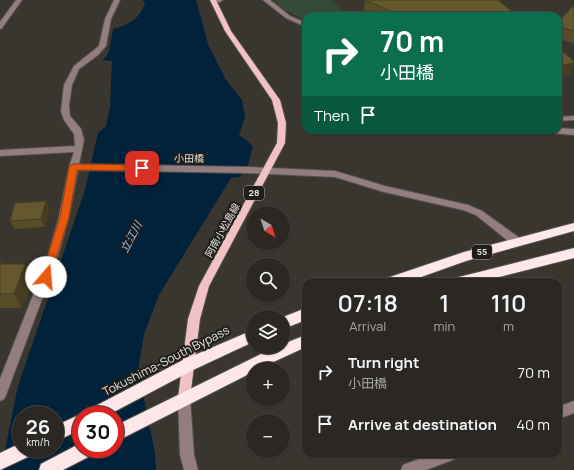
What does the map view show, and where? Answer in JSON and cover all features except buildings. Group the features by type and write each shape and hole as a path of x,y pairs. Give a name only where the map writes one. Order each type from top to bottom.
{"highway":[{"name":"55","path":"404,278 464,257 574,227"},
{"name":"55","path":"475,278 574,253"},
{"path":"290,320 302,316"},
{"name":"Tokushima-South Bypass","path":"111,406 188,365 246,339"},
{"path":"124,429 276,353 302,343"},
{"path":"0,462 12,456"},
{"path":"47,470 72,457"}],"main road":[{"name":"阿南小松島線","path":"184,398 194,319 204,286 281,143 282,123 276,100 228,31 215,0"}],"street":[{"path":"0,27 19,0"},
{"path":"1,391 54,251 78,167 80,137 78,130 67,119 65,112 70,80 80,64 102,45 110,13 117,0"},
{"path":"266,0 288,16 302,23"},
{"path":"562,119 574,118"},
{"path":"562,131 574,132"},
{"path":"0,153 79,149"},
{"name":"小田橋","path":"78,167 248,170 334,174 384,189 465,207 479,213 517,242"},
{"path":"184,398 187,455 191,470"},
{"path":"562,412 574,407"},
{"path":"408,470 440,458"}],"green space":[{"path":"274,0 331,0 343,12 302,12 302,19 284,9"}],"water":[{"name":"立江川","path":"143,0 196,0 208,44 226,80 242,100 245,117 239,135 253,146 248,165 240,177 231,178 159,295 144,334 138,370 155,453 156,470 1,470 12,416 12,458 64,458 64,406 14,406 18,386 85,190 98,133 106,126 110,107 112,61 103,60 109,52 113,29 128,24 136,18 145,4"}],"route":[{"path":"46,277 64,217 73,167 142,168"}]}
